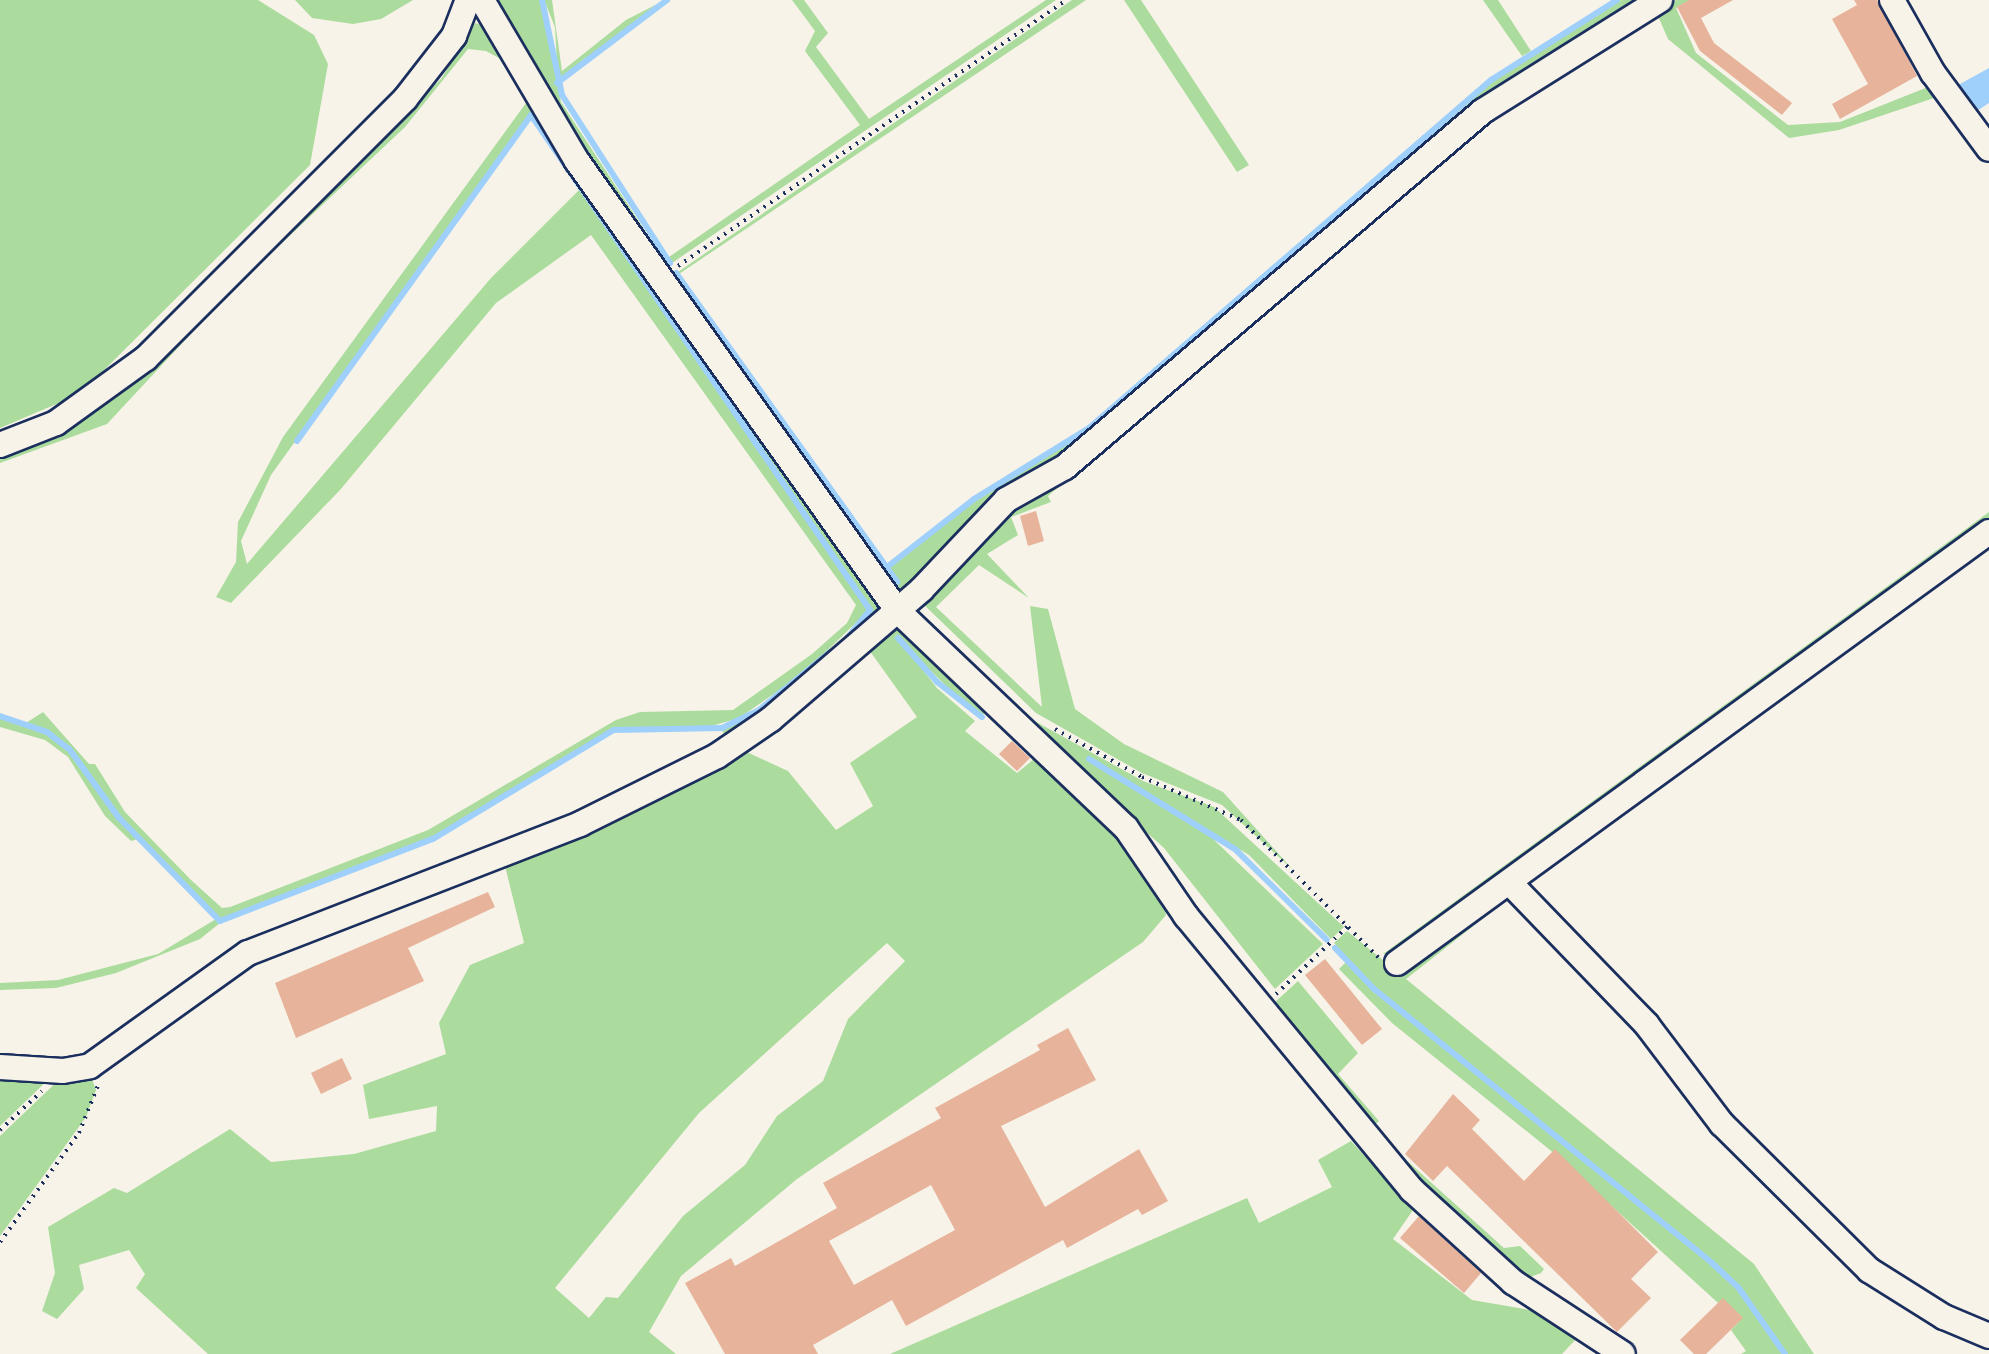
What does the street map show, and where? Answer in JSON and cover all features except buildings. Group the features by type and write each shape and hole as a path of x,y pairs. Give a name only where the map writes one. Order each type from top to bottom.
{"street":[{"path":"0,445 56,423 146,358 405,99 454,36 468,0"},
{"path":"482,0 577,161 897,610 1126,828 1186,916 1412,1190 1513,1282 1623,1354"},
{"path":"0,1067 63,1071 90,1066 248,953 580,824 717,756 771,719 897,610 1006,500 1065,467 1471,121 1566,54 1660,0"},
{"path":"1892,0 1933,73 1989,149"},
{"path":"1397,963 1989,532"},
{"path":"1510,883 1647,1025 1722,1124 1869,1270 1944,1317 1989,1336"}],"path":[{"path":"660,278 1066,0"},
{"path":"1047,723 1142,777 1241,820 1380,958 1397,963"},
{"path":"1262,1008 1347,927"},
{"path":"0,1242 96,1102 100,1078 90,1066"},
{"path":"0,1130 63,1071"}],"green space":[{"path":"0,0 258,0 314,35 328,64 310,165 80,394 0,428"},
{"path":"295,0 413,0 381,19 353,24 312,18"},
{"path":"495,0 541,0 561,102 668,266 663,269 600,184"},
{"path":"544,0 552,0 562,71 626,20 665,0 558,81 555,27"},
{"path":"792,0 804,0 828,33 816,47 869,119 1046,0 1056,0 672,263 669,257 860,125 805,51 815,31"},
{"path":"1072,0 1086,0 679,274 678,272"},
{"path":"1124,0 1141,0 1249,165 1237,172"},
{"path":"1483,0 1498,0 1531,51 1522,56"},
{"path":"1621,0 1650,0 1524,78 898,604 670,277 675,273 897,585 889,567 974,502 1090,429 1499,75"},
{"path":"1676,0 1690,0 1676,8 1696,53 1788,125 1840,122 1933,85 1943,95 1839,130 1789,138 1668,39 1658,16 1628,29"},
{"path":"475,23 484,26 880,601 884,616 726,740 722,729 760,711 805,675 853,635 872,609 531,113 271,475 241,541 247,564 491,278 580,189 869,610 804,673 739,718 705,728 614,729 432,837 221,920 120,817 71,749 26,723 43,712 89,764 95,764 125,812 191,880 222,908 230,907 428,830 616,720 640,712 733,710 812,654 847,623 856,605 591,235 496,303 340,490 231,603 216,597 236,562 238,522 283,437 526,103 508,63 486,51 468,49 405,127 229,293 107,424 0,463 0,453 74,423 134,379 441,79"},
{"path":"1151,409 1048,496 1051,502 1011,517 1018,535 987,554 1029,598 979,565 936,607 1042,707 1030,606 1048,609 1075,709 1124,744 1223,792 1293,870 1222,805 1142,773 1036,713 919,600 978,535"},
{"path":"1989,512 1989,525 1389,955 1383,954"},
{"path":"914,607 1031,719 1143,781 1214,807 1344,927 1331,939 1249,855 1091,758 1212,838 1323,944 1275,989 1164,848 905,614"},
{"path":"897,619 990,709 982,715 956,696 897,637 937,688 975,721 965,731 1017,773 1034,759 1105,823 1163,901 1166,915 1143,942 797,1179 681,1276 649,1332 676,1354 208,1354 136,1288 145,1274 129,1250 79,1265 84,1289 57,1319 42,1311 55,1273 48,1227 114,1188 127,1193 230,1129 271,1162 354,1154 436,1131 437,1106 369,1119 363,1085 446,1054 439,1023 470,965 524,943 504,862 740,749 788,771 836,830 873,806 850,763 917,717 867,647","holes":["887,943 905,961 848,1019 823,1081 777,1116 745,1165 683,1216 618,1298 606,1297 589,1318 555,1288 699,1113"]},
{"path":"0,718 46,734 69,751 138,839 131,841 105,816 68,757 45,740 0,727"},
{"path":"1506,891 1514,894 1406,979 1754,1264 1814,1354 1786,1354 1740,1286 1375,988 1334,943 1347,931 1389,965"},
{"path":"216,919 220,923 200,939 116,973 56,988 0,990 0,983 58,980 158,954"},
{"path":"1346,962 1711,1264 1737,1288 1783,1354 1741,1354 1746,1351 1731,1330 1739,1322 1550,1150 1392,1023 1339,969"},
{"path":"1298,981 1358,1053 1338,1074 1379,1121 1372,1127 1273,1004"},
{"path":"89,1071 96,1090 86,1117 0,1236 0,1136 65,1074"},
{"path":"0,1072 52,1076 0,1126"},
{"path":"1351,1141 1413,1210 1393,1239 1472,1300 1542,1312 1578,1337 1562,1354 890,1354 1247,1198 1259,1223 1332,1187 1318,1160"},
{"path":"1385,1141 1504,1248 1520,1246 1544,1269 1541,1273 1525,1279 1444,1214"}],"water":[{"path":"1989,68 1989,103 1974,113 1959,93 1960,84"}],"waterway":[{"path":"542,0 562,95 670,263"},
{"path":"557,83 667,0"},
{"path":"887,567 974,499 1089,428 1491,80 1617,0"},
{"path":"297,441 531,115 870,610 848,637"},
{"path":"676,273 897,582"},
{"path":"898,638 937,682 982,717"},
{"path":"0,716 47,732 70,750 119,818 220,921 433,839 614,730 722,728 759,710 830,652"},
{"path":"1089,759 1235,849 1327,940"},
{"path":"1335,948 1374,989 1712,1263 1738,1287 1785,1354"}]}
